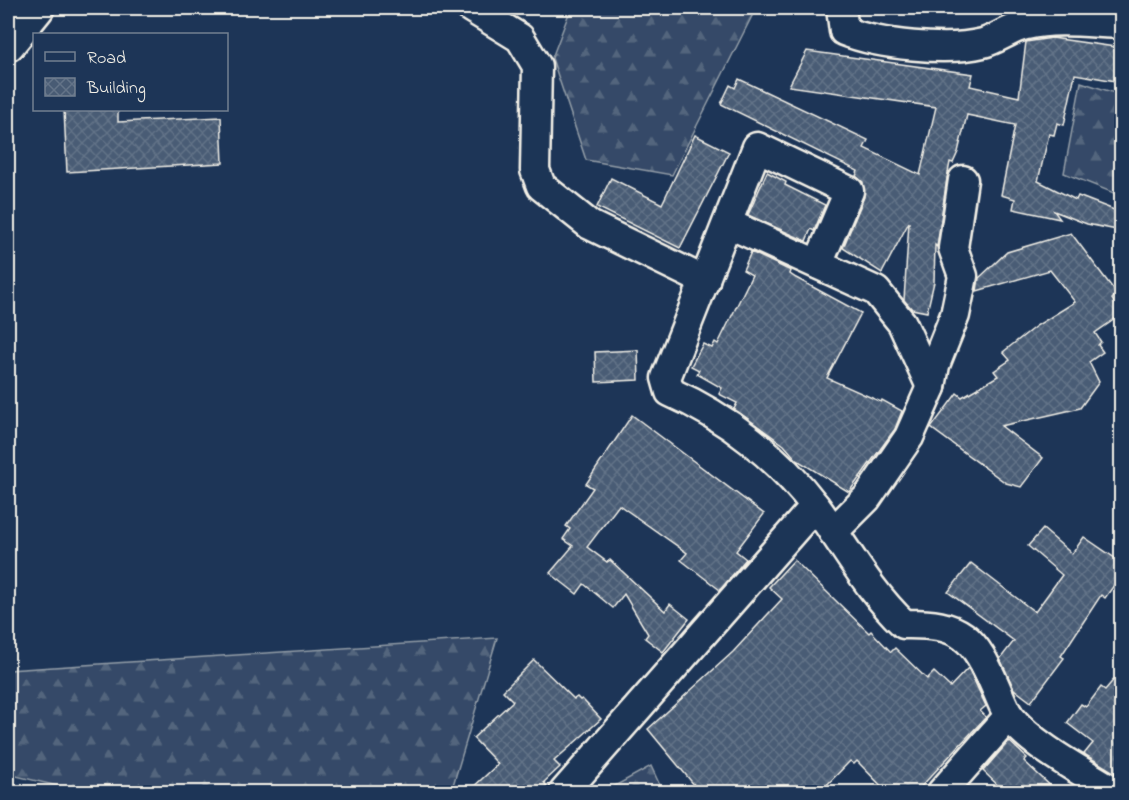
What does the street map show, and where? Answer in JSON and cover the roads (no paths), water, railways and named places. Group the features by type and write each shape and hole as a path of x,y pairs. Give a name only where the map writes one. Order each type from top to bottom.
{"street":[{"path":"8,44 37,8"},
{"path":"471,8 520,38 537,66 536,170 541,186 590,225 705,282"},
{"path":"841,8 844,32 859,37 947,48 985,42 1026,25 1061,21 1122,24"},
{"path":"818,264 849,191 757,147 729,224 666,378 670,392 703,406 744,435 775,461 815,506 887,608 904,624 925,624 960,632 980,652 1009,716 1030,736 1115,792"},
{"path":"833,532 867,498 909,437 931,387 935,365 955,315 963,276 953,248 963,180"},
{"path":"729,224 876,291 902,323 931,387"},
{"path":"564,792 815,506"},
{"path":"942,792 1009,716"}]}
